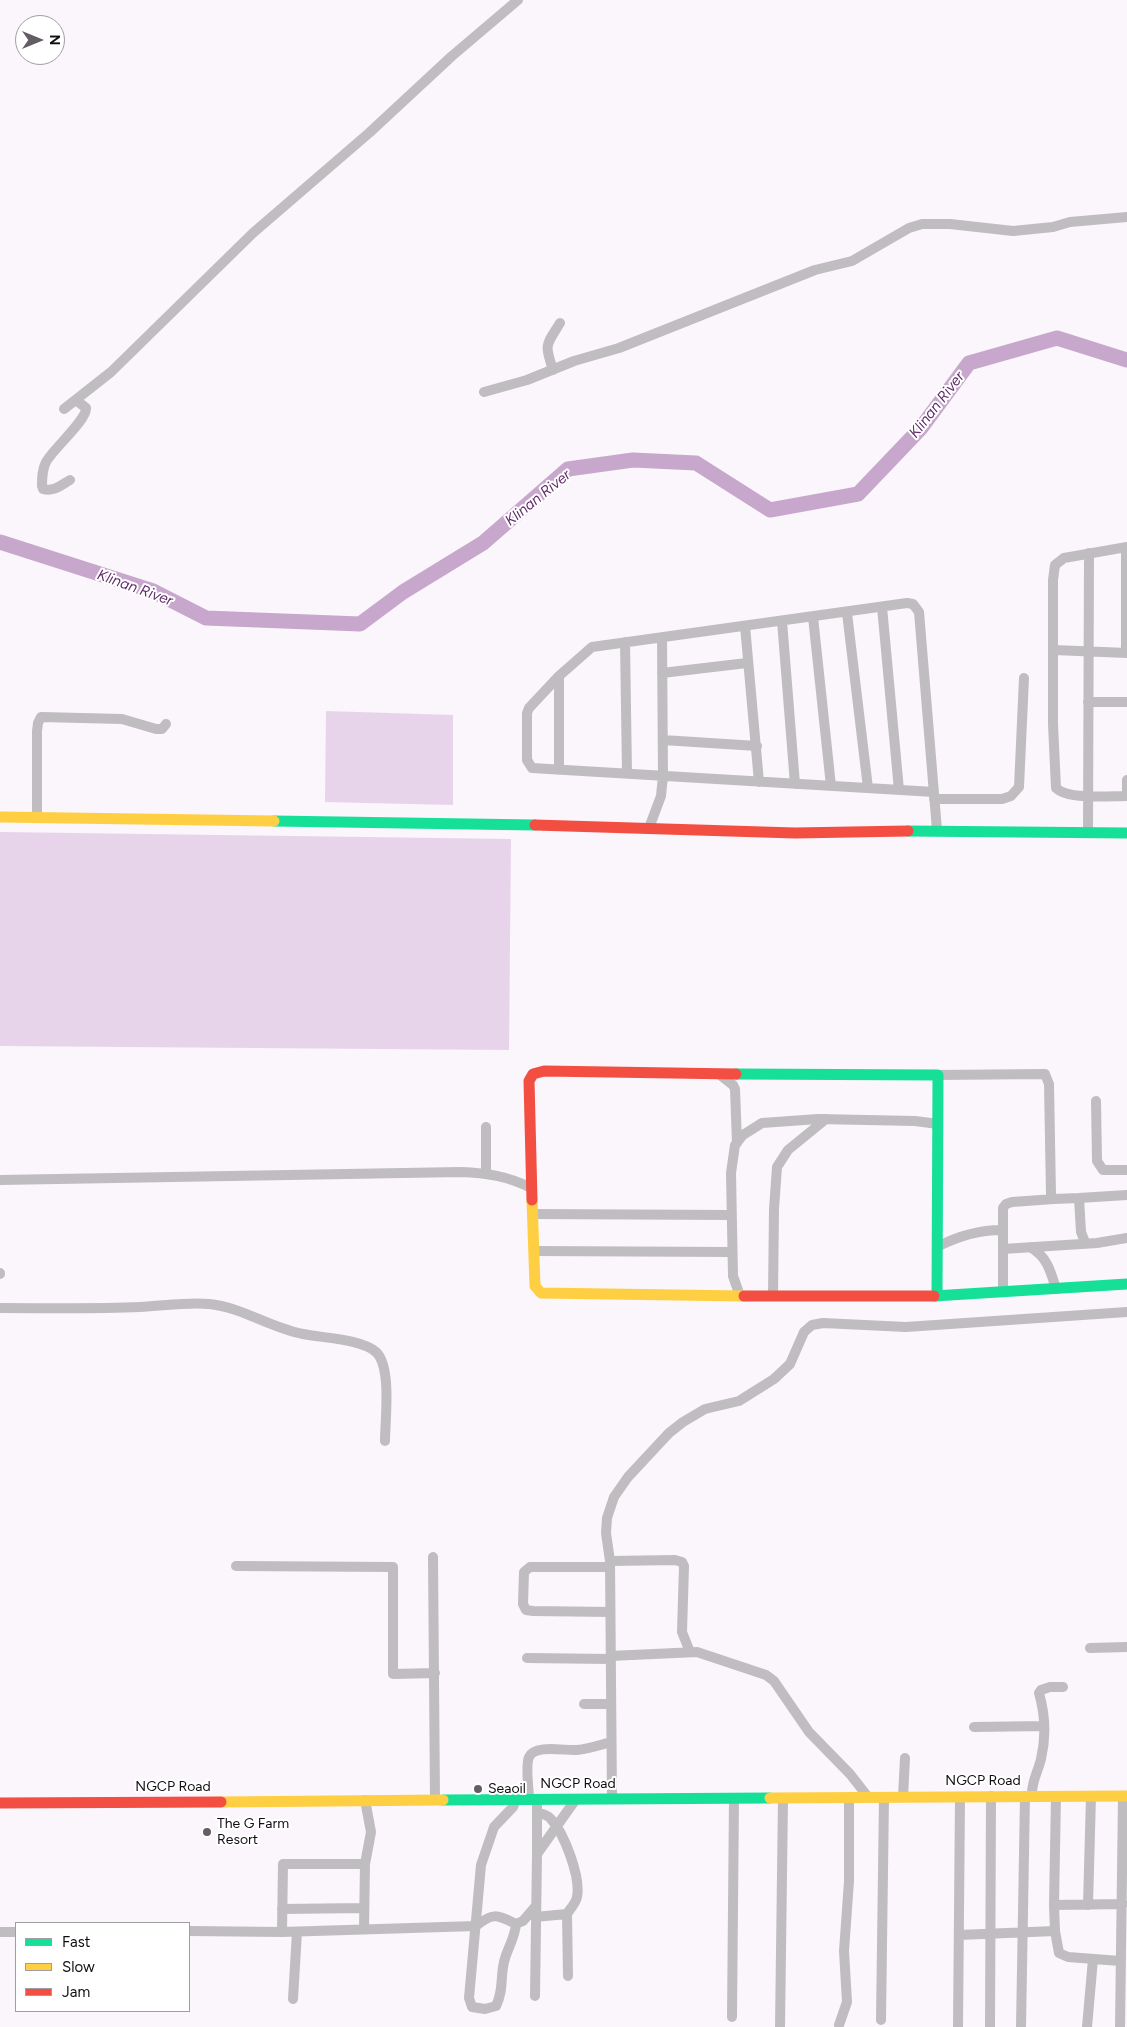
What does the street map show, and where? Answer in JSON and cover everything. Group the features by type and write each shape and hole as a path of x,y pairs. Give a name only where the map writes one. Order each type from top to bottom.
{"street":[{"path":"64,409 130,354 253,233 369,133 452,56 518,0"},
{"path":"484,392 527,380 619,348 809,272 852,261 909,228 922,224 950,224 1013,231 1053,227 1070,222 1127,217"},
{"path":"553,370 546,349 560,323"},
{"path":"70,480 56,489 43,489 42,486 44,465 85,417 86,408 76,400"},
{"path":"1054,650 1127,653 1126,547 1064,558 1055,565 1053,580 1054,782 1056,788 1064,794 1127,796 1127,780"},
{"path":"1088,832 1089,553"},
{"path":"937,830 934,795 919,612 913,604 907,603 847,613 592,647 559,676 527,711 527,760 532,768 868,788 934,795 1002,798 1011,796 1019,787 1024,678"},
{"path":"882,607 898,790"},
{"path":"847,613 868,788"},
{"path":"813,617 831,786"},
{"path":"782,621 795,784"},
{"path":"745,626 759,782"},
{"path":"649,828 661,796 663,776 662,637"},
{"path":"625,642 627,773"},
{"path":"662,673 747,663"},
{"path":"559,676 559,770"},
{"path":"1088,702 1127,702"},
{"path":"37,817 37,731 41,717 129,720 156,729 162,729 166,724"},
{"path":"663,740 757,746"},
{"path":"0,817 649,828 795,833 937,830 1127,833"},
{"path":"1054,1199 1051,1190 1049,1084 1045,1074 718,1074 544,1071 533,1074 529,1081 535,1286 541,1293 937,1296 1127,1284"},
{"path":"718,1074 734,1084 737,1143"},
{"path":"937,1296 938,1075"},
{"path":"1096,1101 1097,1161 1104,1170 1127,1170"},
{"path":"740,1296 733,1276 731,1252 732,1155 743,1135 762,1123 826,1119 899,1120 938,1124"},
{"path":"773,1296 774,1209 777,1167 788,1150 826,1119"},
{"path":"486,1127 486,1173"},
{"path":"0,1180 486,1173 517,1181 531,1188"},
{"path":"1003,1292 1002,1230 1003,1208 1006,1204 1127,1195"},
{"path":"1079,1198 1081,1232 1085,1242"},
{"path":"532,1214 731,1215"},
{"path":"937,1247 955,1238 991,1230 1002,1230"},
{"path":"1003,1249 1085,1242 1097,1243 1127,1238"},
{"path":"1030,1247 1036,1250 1048,1264 1056,1289"},
{"path":"534,1251 731,1252"},
{"path":"0,1308 139,1307 207,1304 223,1306 281,1328 300,1333 360,1344 375,1352 380,1359 385,1373 384,1441"},
{"path":"612,1799 610,1564 606,1533 607,1518 614,1497 628,1477 669,1434 683,1422 705,1409 739,1401 774,1379 790,1364 804,1332 812,1325 823,1323 906,1327 1127,1312"},
{"path":"433,1557 436,1672 436,1800"},
{"path":"610,1612 526,1610 523,1604 524,1572 530,1567 675,1560 682,1562 684,1566 682,1632 690,1652"},
{"path":"236,1566 393,1567 393,1674 436,1672"},
{"path":"1090,1648 1127,1647"},
{"path":"527,1658 610,1658 690,1652 708,1655 766,1675 774,1681 809,1732 850,1774 868,1797"},
{"path":"1021,2027 1029,1796 1041,1761 1044,1744 1044,1726 1039,1693 1041,1690 1050,1687 1063,1687"},
{"path":"584,1704 611,1704"},
{"path":"974,1727 1044,1726"},
{"path":"535,1996 537,1813 533,1799 528,1761 533,1752 545,1749 576,1750 611,1742"},
{"path":"904,1797 905,1758"},
{"path":"990,2027 991,1796"},
{"path":"1056,1796 1054,1905 1055,1931 1059,1953 1062,1956 1120,1961"},
{"path":"1088,1905 1091,1796"},
{"path":"1120,2027 1120,1961 1125,1931 1122,1904 1125,1796"},
{"name":"NGCP Road","path":"0,1803 1125,1796"},
{"path":"839,2025 847,2002 844,1951 849,1881 849,1797"},
{"path":"881,2020 884,1797"},
{"path":"958,2027 960,1797"},
{"path":"732,2017 734,1798"},
{"path":"780,2027 783,1798"},
{"path":"537,1854 576,1799"},
{"path":"364,1929 366,1864 372,1832 365,1800"},
{"path":"516,1800 514,1807 494,1827 481,1865 469,1998 472,2007 485,2009 496,2006 502,1991 504,1960 516,1924"},
{"path":"537,1813 549,1817 557,1828 577,1876 577,1896 567,1914 568,1976"},
{"path":"282,1932 283,1864 366,1864"},
{"path":"1054,1905 1122,1904"},
{"path":"477,1907 487,1918"},
{"path":"282,1909 364,1908"},
{"path":"190,1931 297,1932 476,1926 487,1918 502,1917 516,1924 535,1912 567,1914"},
{"path":"959,1935 1055,1931"},
{"path":"0,1932 15,1932"},
{"path":"293,1999 297,1932"},
{"path":"1087,2027 1092,1959"}],"shaded area":[{"path":"326,711 453,715 453,805 325,802"},
{"path":"0,832 511,839 509,1050 0,1046"}],"waterway":[{"name":"Klinan River","path":"0,542 153,591 206,618 360,624 403,592 483,543 568,469 633,460 696,463 770,510 858,494 921,428 969,363 1057,338 1127,360"}],"traffic: fast":[{"path":"274,821 535,825"},
{"path":"908,831 1127,833"},
{"path":"736,1074 938,1075 937,1296"},
{"path":"934,1296 1127,1284"},
{"path":"443,1800 770,1798"}],"traffic: slow":[{"path":"0,817 274,821"},
{"path":"532,1200 535,1286 541,1293 744,1296"},
{"path":"770,1798 1127,1796"},
{"path":"221,1802 443,1800"}],"traffic: jam":[{"path":"535,825 795,833 908,831"},
{"path":"532,1200 529,1081 533,1074 544,1071 736,1074"},
{"path":"744,1296 934,1296"},
{"path":"0,1803 221,1802"}],"place":[{"name":"Seaoil","path":"478,1789"},
{"name":"The G Farm Resort","path":"207,1832"}]}
